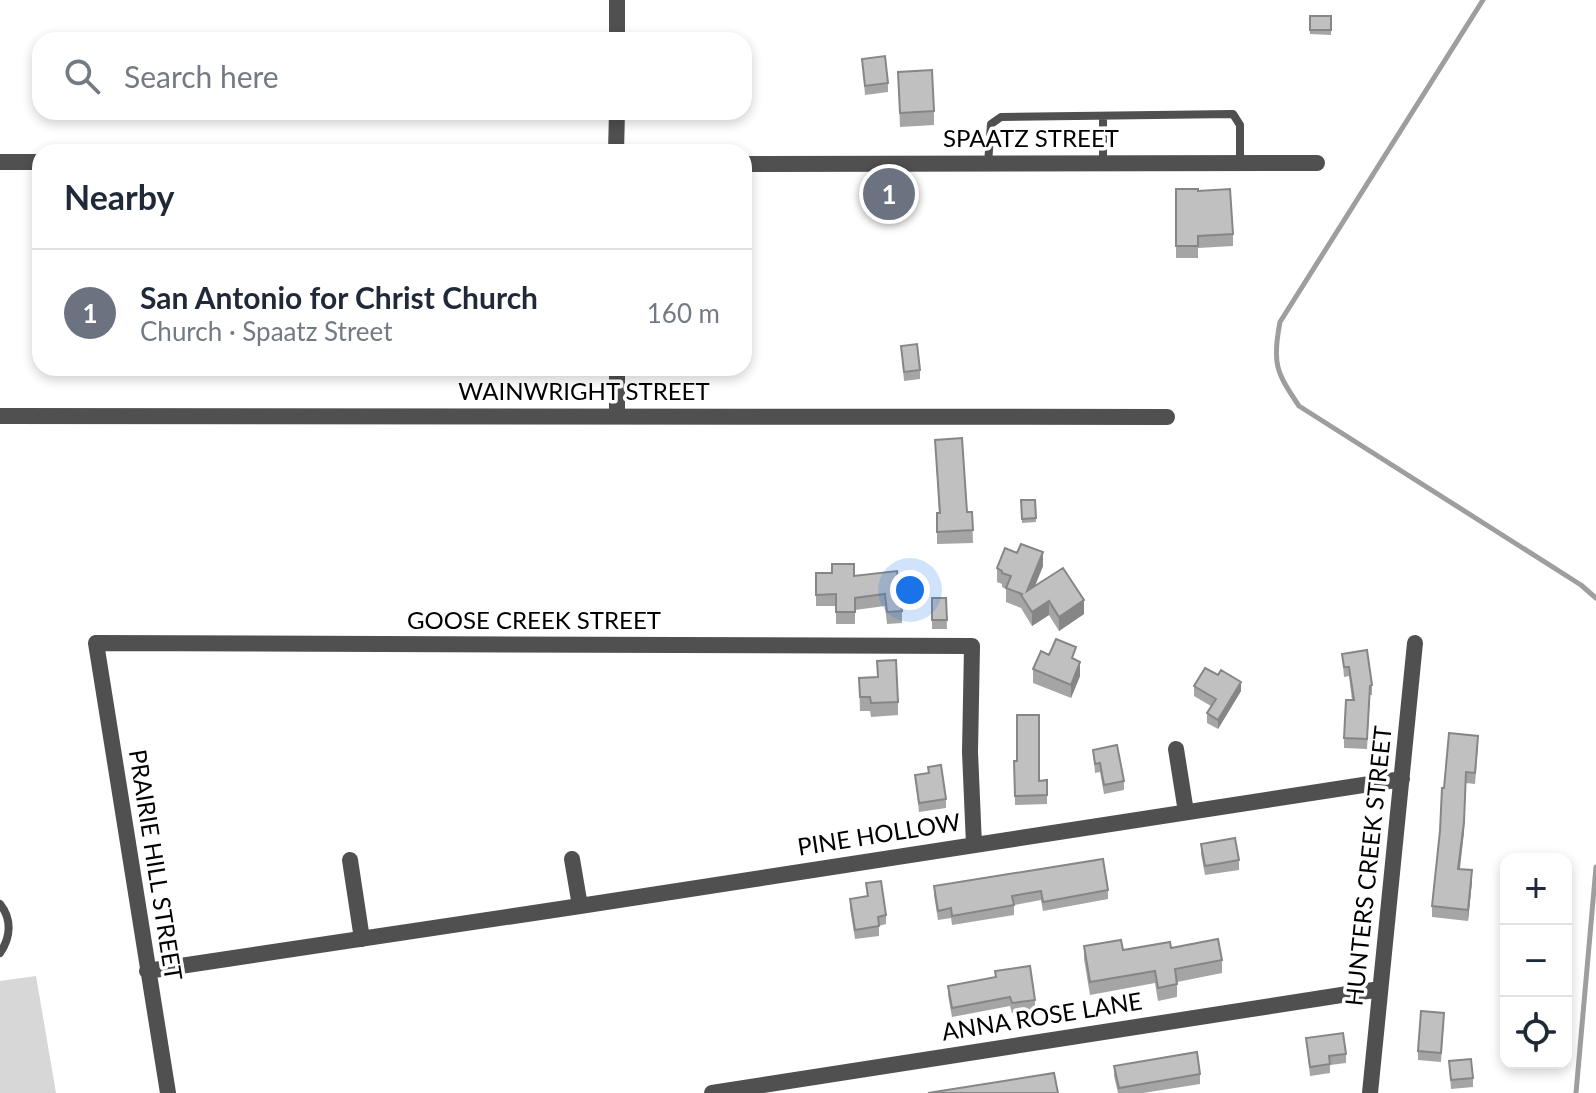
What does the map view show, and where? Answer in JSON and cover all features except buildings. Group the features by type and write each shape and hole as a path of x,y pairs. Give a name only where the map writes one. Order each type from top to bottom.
{"street":[{"path":"617,0 617,32"},
{"path":"616,144 617,120"},
{"path":"0,162 32,162"},
{"name":"SPAATZ STREET","path":"752,164 1317,163"},
{"path":"617,376 617,416"},
{"name":"WAINWRIGHT STREET","path":"0,416 1167,417"},
{"name":"GOOSE CREEK STREET","path":"96,643 972,646 970,752 974,845"},
{"name":"PRAIRIE HILL STREET","path":"96,643 168,1093"},
{"name":"HUNTERS CREEK STREET","path":"1370,1093 1415,643"},
{"path":"1176,749 1186,812"},
{"name":"PINE HOLLOW","path":"147,971 1402,779"},
{"path":"572,859 580,906"},
{"path":"350,860 362,939"},
{"name":"ANNA ROSE LANE","path":"712,1093 1380,989"}],"lane":[{"path":"988,163 991,124 1001,117 1233,114 1240,125 1240,163"},
{"path":"1103,116 1103,163"},
{"path":"0,904 8,919 9,932 0,953"}],"shaded area":[{"path":"36,976 56,1093 0,1093 0,981"}],"waterway":[{"path":"1483,0 1280,322 1276,358 1285,384 1299,406 1581,585 1596,598"},
{"path":"1576,1093 1596,867"}],"place":[{"name":"San Antonio for Christ Church","path":"889,194"}]}
